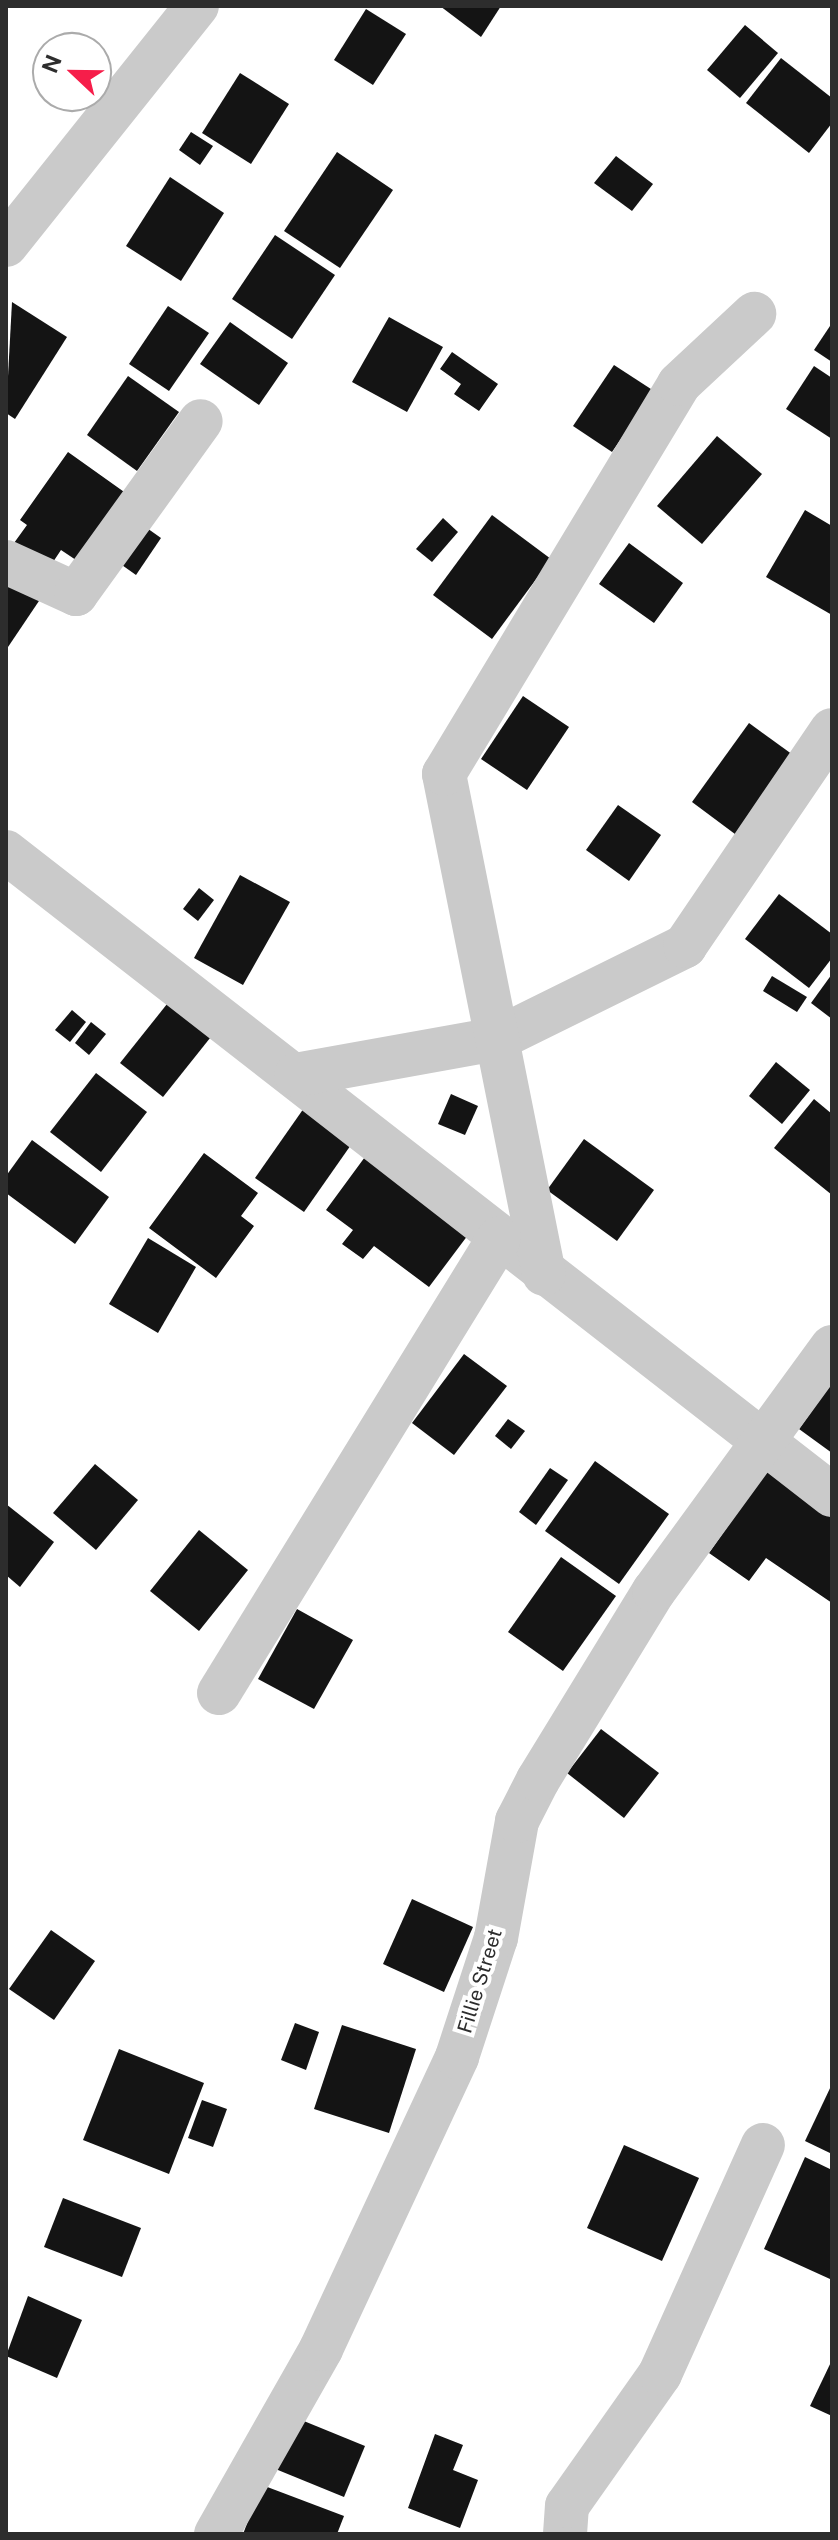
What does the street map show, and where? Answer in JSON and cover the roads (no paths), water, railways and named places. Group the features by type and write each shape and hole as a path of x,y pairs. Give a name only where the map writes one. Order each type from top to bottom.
{"street":[{"path":"6,245 197,6"},
{"path":"544,1274 444,774 679,384 754,314"},
{"path":"6,562 76,594 201,421"},
{"path":"296,1075 497,1039 685,946 832,730"},
{"path":"6,852 296,1075 761,1444 832,1495"},
{"path":"219,1693 499,1238"},
{"name":"Fillie Street","path":"216,2534 321,2349 457,2057 496,1938 524,1807 654,1591 832,1347"},
{"path":"565,2534 567,2506 660,2374 763,2145"}]}
